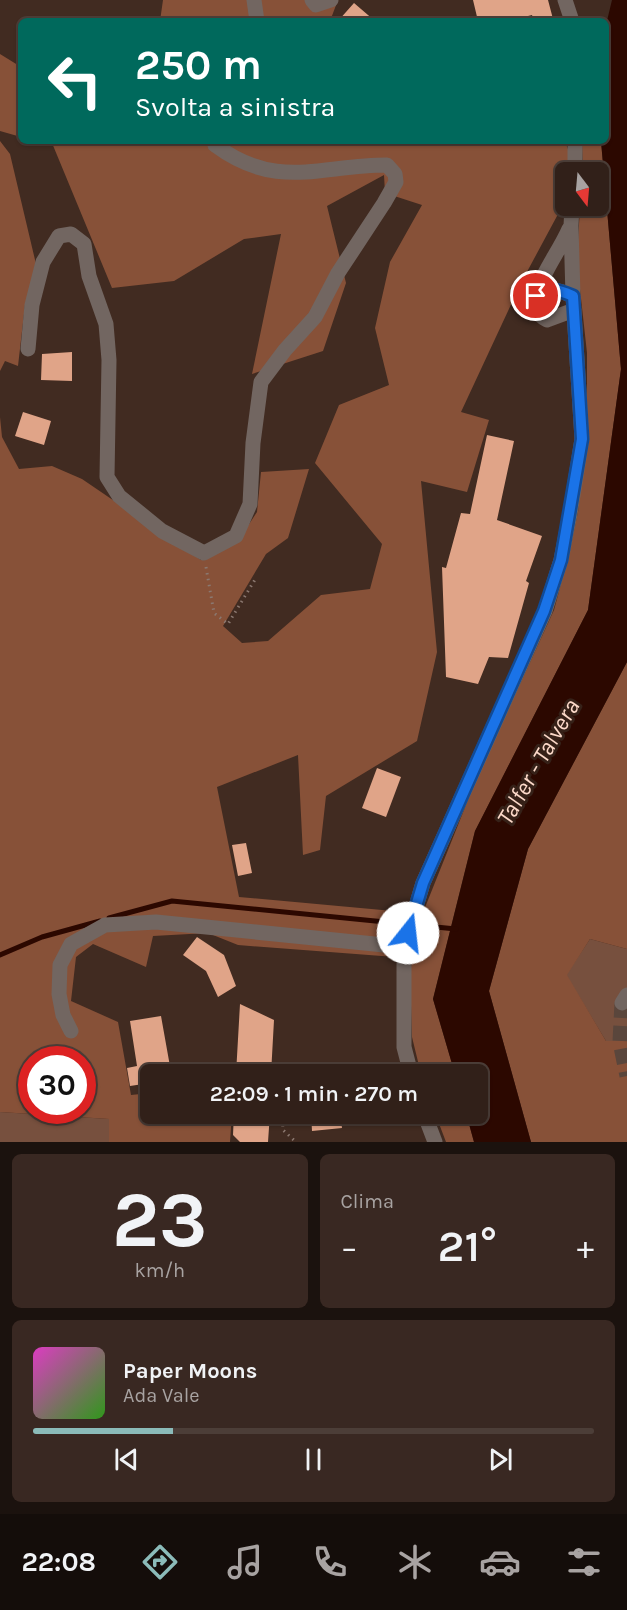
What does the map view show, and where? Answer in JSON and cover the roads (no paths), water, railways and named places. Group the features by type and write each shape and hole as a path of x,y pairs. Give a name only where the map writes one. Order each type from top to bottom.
{"street":[{"path":"254,0 257,18"},
{"path":"312,0 316,5 331,0"},
{"path":"565,0 571,18"},
{"path":"28,349 32,305 43,262 59,236 71,234 84,244 89,276 106,324 109,360 107,477 119,496 162,531 204,553 236,536 250,504 253,443 261,382 315,316 338,273 396,182 395,174 387,165 364,165 296,174 252,167 234,159 215,144"},
{"path":"575,144 575,162"},
{"path":"408,1064 404,1047 406,940 414,912 423,883 544,611 561,560 582,439 572,216"},
{"path":"571,226 560,250 540,280 534,306 538,315 547,320 574,303"},
{"path":"536,296 545,290 559,290 574,303"},
{"path":"71,1031 63,1015 59,994 60,965 71,944 105,925 156,922 406,940"},
{"path":"428,1124 435,1142"}],"water":[{"name":"Talfer - Talvera","path":"612,0 627,0 627,662 528,849 489,991 531,1142 474,1142 469,1124 488,1124 488,1064 452,1064 433,999 475,831 588,610 621,369 608,216 609,162 603,162 601,144 609,144 609,18"}],"waterway":[{"path":"109,918 172,901 456,929"},
{"path":"0,955 42,937 100,921"}],"tunnel":[{"path":"622,1003 620,1042 627,1076"}]}
